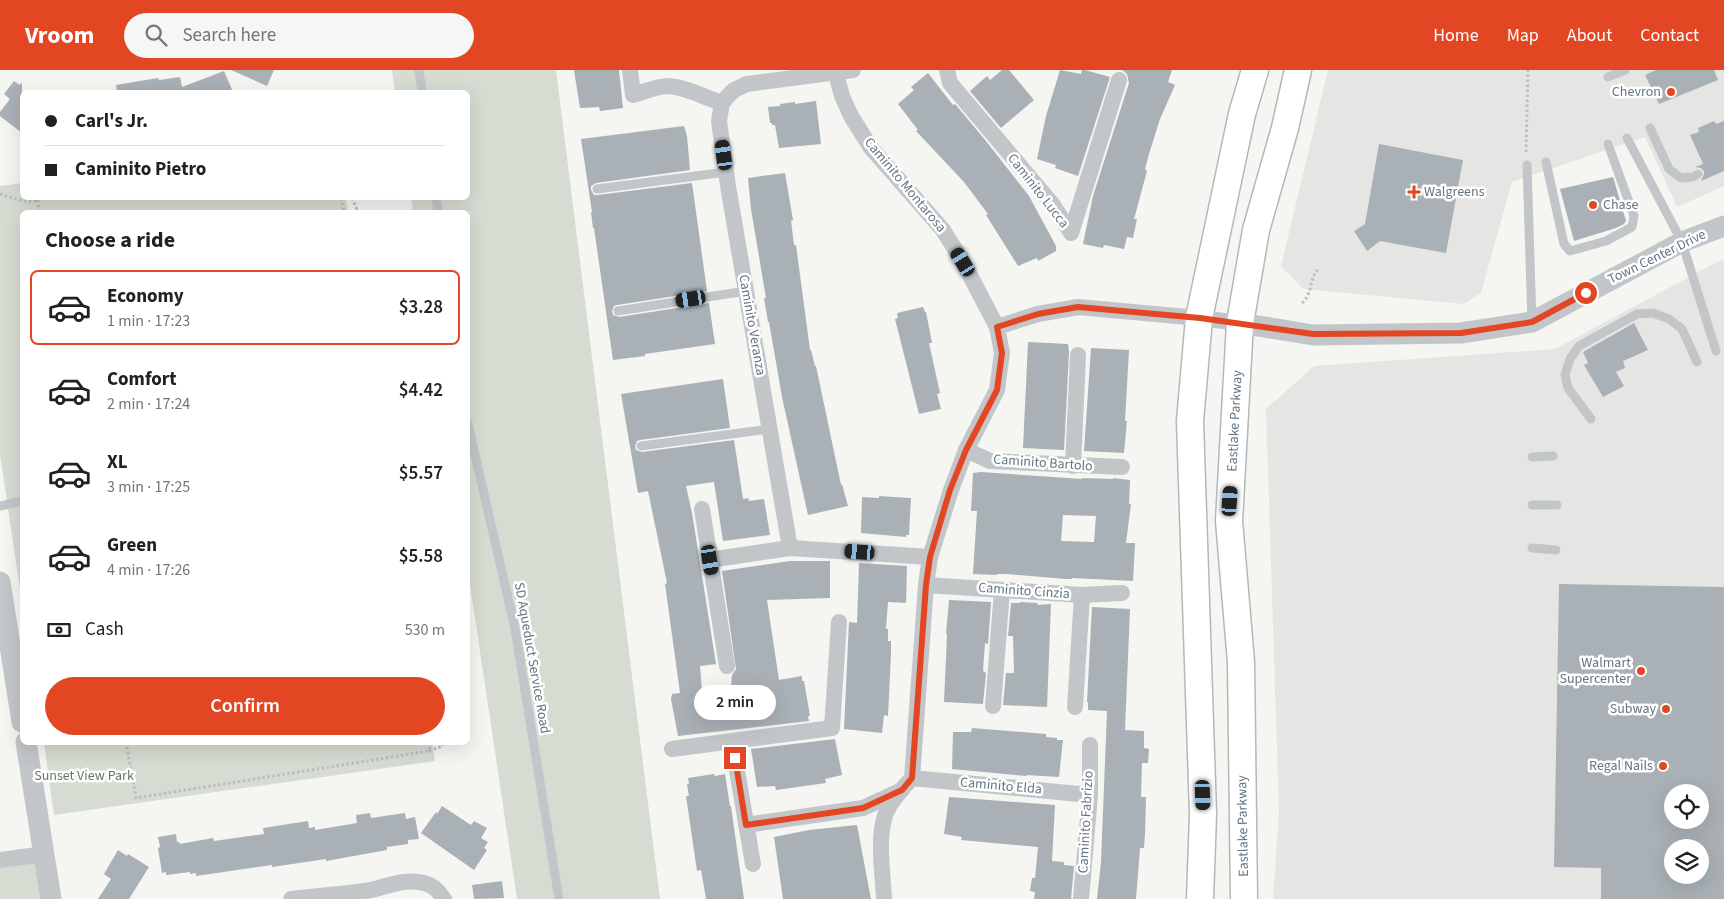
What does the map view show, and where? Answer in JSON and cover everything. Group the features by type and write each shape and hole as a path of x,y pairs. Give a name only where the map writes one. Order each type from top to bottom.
{"main road":[{"path":"1200,899 1203,814 1190,421 1200,318 1242,114 1254,70"},
{"name":"Eastlake Parkway","path":"1244,899 1241,662 1229,521 1240,323 1256,230 1285,128 1298,70"}],"street":[{"path":"630,70 633,95 668,86 693,92 722,103 734,90 747,84 853,70"},
{"name":"Caminito Lucca","path":"947,70 950,83 1053,205 1071,233 1119,80"},
{"name":"Caminito Montarosa","path":"835,72 851,116 871,148 943,230 963,262 997,327 1002,353 997,390 966,450 950,490 930,557 907,784 885,816 881,844 884,899"},
{"name":"Caminito Veranza","path":"722,103 719,121 726,172 790,548"},
{"name":"Town Center Drive","path":"1240,323 1313,334 1333,334 1461,333 1532,322 1682,242 1724,226"},
{"path":"997,327 1038,314 1078,307 1240,323"},
{"path":"1073,466 1078,355"},
{"name":"Caminito Bartolo","path":"966,450 990,461 1122,467"},
{"path":"702,509 727,666"},
{"path":"710,560 790,548 930,557"},
{"path":"0,582 20,709"},
{"name":"Caminito Cinzia","path":"926,585 1082,595 1122,593"},
{"path":"993,706 1002,590"},
{"path":"1075,708 1082,595"},
{"path":"672,749 832,728 839,622"},
{"path":"732,741 753,864"},
{"path":"26,745 51,899"},
{"name":"Caminito Fabrizio","path":"1081,899 1090,795 1090,745"},
{"path":"746,825 863,808 907,784"},
{"name":"Caminito Elda","path":"907,784 1090,795"},
{"path":"0,860 44,854"},
{"path":"291,899 372,890 404,881 422,882 431,885 440,892 444,899"}],"lane":[{"path":"419,70 422,90"},
{"path":"1608,77 1625,70"},
{"path":"1650,128 1668,169 1681,178 1692,177 1698,174"},
{"path":"1627,138 1682,242 1716,351"},
{"path":"1546,162 1564,244 1570,251 1606,241 1632,227 1634,216 1608,144"},
{"path":"1527,165 1532,322"},
{"path":"597,189 726,172"},
{"path":"618,311 746,291"},
{"path":"1591,419 1568,388 1565,375 1570,359 1579,346 1637,314 1653,313 1669,319 1682,329 1697,362"},
{"path":"641,446 770,429"},
{"name":"SD Aqueduct Service Road","path":"470,433 515,629 559,899"},
{"path":"1532,457 1553,456"},
{"path":"0,506 20,501"},
{"path":"1532,505 1557,505"},
{"path":"1532,548 1556,550"}],"path":[{"path":"1526,152 1528,70"},
{"path":"0,194 22,201 30,200"},
{"path":"1302,303 1309,295 1314,274 1320,268"},
{"path":"127,745 136,798 429,751 443,745"},
{"path":"429,751 430,745"}],"shaded area":[{"path":"1328,70 1724,70 1724,186 1677,207 1645,137 1512,182 1481,293 1464,304 1303,289 1281,266"},
{"path":"1724,260 1724,899 1273,899 1279,812 1266,409 1314,366 1555,349"}],"green space":[{"path":"392,70 556,70 660,899 517,899 470,584 470,210 413,210 411,200 470,200 470,90 395,90"},
{"path":"20,183 20,200 346,200 348,210 20,210 20,589 0,454 0,186"},
{"name":"Sunset View Park","path":"44,745 432,745 435,761 54,815"},
{"path":"38,849 46,899 0,899 0,854"}],"building":[{"path":"231,70 274,70 267,86"},
{"path":"574,70 619,70 623,108 600,111 599,107 580,108"},
{"path":"1002,70 1009,70 1034,100 1001,128 970,91 987,76 990,80"},
{"path":"1060,70 1081,74 1082,70 1085,70 1110,77 1078,176 1055,168 1056,165 1037,159 1046,116"},
{"path":"1122,70 1172,70 1168,82 1175,85 1160,119 1149,154 1145,169 1147,171 1134,219 1137,219 1133,238 1127,237 1124,249 1104,245 1103,248 1083,244 1093,196 1129,83 1127,74"},
{"name":"Chevron","path":"1656,70 1714,70 1718,80 1659,104 1645,75"},
{"path":"224,71 232,90 117,90 116,85 158,78 159,80 180,77 182,87"},
{"path":"928,73 953,105 955,104 986,141 1029,196 1056,246 1056,251 1038,261 1037,258 1018,266 986,215 988,214 964,182 916,131 918,130 898,104 914,90 911,87"},
{"path":"14,81 20,85 22,82 22,90 20,90 20,131 0,116 0,112 10,99 4,94"},
{"path":"816,101 821,144 779,148 775,125 770,123 768,107 795,102 795,104"},
{"path":"1714,121 1716,124 1724,121 1724,171 1701,181 1704,171 1701,168 1695,167 1703,164 1690,135 1699,132 1698,128"},
{"path":"684,126 687,136 690,170 596,183 591,186 591,190 594,195 598,195 692,183 707,291 617,305 614,306 612,311 613,315 619,317 709,303 715,344 613,360 581,139"},
{"name":"Walgreens","path":"1379,144 1463,160 1446,253 1380,241 1367,251 1354,231 1365,224"},
{"path":"785,173 810,350 816,366 841,485 848,506 808,515 782,397 768,322 748,178"},
{"name":"Chase","path":"1613,177 1626,221 1616,228 1574,241 1560,189"},
{"path":"923,307 926,312 932,343 929,343 940,393 937,394 941,409 919,414 895,319 898,318 897,313"},
{"path":"1634,323 1648,350 1623,361 1625,368 1616,372 1624,386 1603,397 1584,365 1588,363 1583,352"},
{"path":"1028,342 1068,344 1064,450 1023,448"},
{"path":"1091,348 1129,350 1124,453 1084,451"},
{"path":"723,379 730,428 640,440 637,441 635,446 636,450 642,452 734,440 743,499 748,498 749,501 764,499 770,535 723,541 714,482 686,486 716,664 700,666 702,691 731,687 732,675 736,669 722,571 790,561 830,561 830,598 767,600 779,680 802,676 810,716 808,716 809,721 678,736 671,699 672,694 680,693 665,584 667,583 648,491 638,493 621,394"},
{"path":"973,473 1130,480 1129,504 1131,504 1126,543 1135,543 1133,581 973,574 977,511 971,511","holes":["1063,515 1096,516 1094,542 1061,541"]},
{"path":"879,496 911,498 909,535 906,535 906,537 861,533 862,497 879,498"},
{"path":"859,563 907,566 906,603 888,602 886,629 888,629 888,641 891,641 891,654 888,716 884,715 882,733 844,729 849,622 857,623"},
{"name":"Walmart Supercenter","path":"1559,584 1724,587 1724,899 1601,899 1601,868 1554,867"},
{"path":"949,600 991,602 988,644 985,643 983,671 986,673 983,704 944,702"},
{"path":"1011,603 1038,603 1037,605 1051,604 1047,707 1003,705 1006,673 1014,673 1013,636 1008,636"},
{"path":"1092,607 1130,609 1125,730 1144,731 1144,748 1149,749 1148,763 1142,763 1141,797 1146,797 1145,834 1144,848 1140,848 1136,899 1097,899 1101,862 1107,711 1088,710"},
{"path":"972,728 1046,734 1046,737 1063,740 1059,777 952,769 953,732 971,732"},
{"path":"835,739 842,775 825,779 826,783 776,790 775,786 757,787 751,749"},
{"path":"714,774 715,776 725,774 744,899 706,899 701,870 697,871 686,796 689,796 688,778"},
{"path":"949,797 1055,805 1052,861 1064,862 1064,865 1074,866 1071,899 1034,899 1035,892 1030,891 1032,878 1035,878 1038,847 961,840 962,837 944,834"},
{"path":"442,806 471,825 474,821 487,828 481,838 488,842 484,848 487,850 474,870 421,833"},
{"path":"370,813 371,818 405,813 406,819 415,817 419,839 408,840 408,844 387,847 387,850 326,861 326,859 272,867 272,865 196,876 196,873 190,874 190,872 166,875 166,872 162,873 158,837 176,834 177,842 180,844 213,838 214,841 264,834 263,828 308,821 309,828 315,827 315,830 357,823 356,815"},
{"path":"857,825 871,899 783,899 774,837 809,830"},
{"path":"118,850 149,867 129,899 98,899 111,879 104,874"},
{"path":"502,881 504,898 474,899 472,885"}],"place":[{"name":"Chevron","path":"1671,92"},
{"name":"Walgreens","path":"1414,192"},
{"name":"Chase","path":"1593,205"},
{"name":"Walmart Supercenter","path":"1641,671"},
{"name":"Subway","path":"1666,709"},
{"name":"Regal Nails","path":"1663,766"}],"route":[{"path":"735,758 746,825 863,808 902,790 912,778 926,585 930,557 950,490 966,450 997,390 1002,353 997,327 1038,314 1078,307 1200,318 1313,334 1461,333 1532,322 1586,293"}]}
